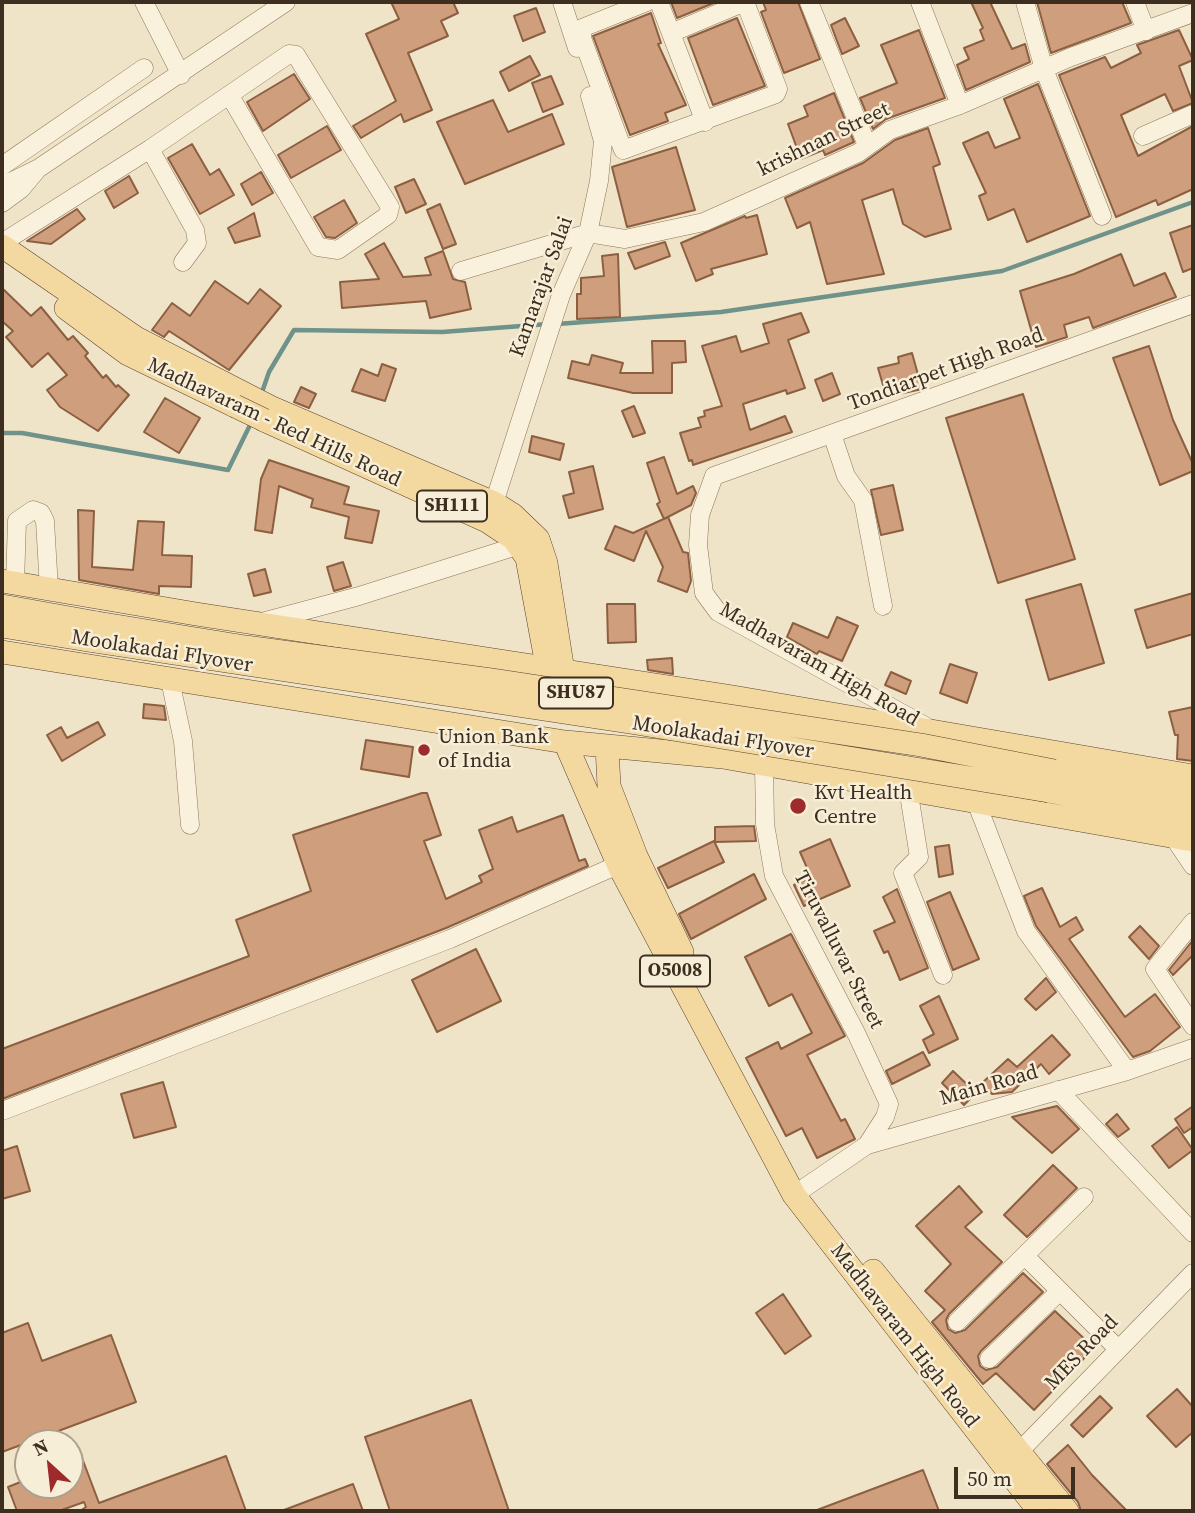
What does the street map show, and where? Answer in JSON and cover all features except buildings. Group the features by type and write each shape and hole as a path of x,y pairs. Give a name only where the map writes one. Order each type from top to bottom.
{"main road":[{"name":"Madhavaram - Red Hills Road","path":"2,244 136,338 239,400"},
{"name":"Madhavaram - Red Hills Road","path":"2,260 128,354 239,400 487,522 520,545"},
{"name":"Madhavaram - Red Hills Road","path":"267,414 494,503 513,515 538,539 546,563 555,671"},
{"path":"520,545 527,558 555,671"},
{"path":"8,582 255,624 733,697 1193,776"},
{"name":"Moolakadai Flyover","path":"2,606 95,632"},
{"name":"Moolakadai Flyover","path":"2,626 95,632 245,648 504,682 921,745 1193,819"},
{"path":"2,652 565,742 723,757 975,799 1182,838"},
{"path":"454,724 463,654"},
{"path":"723,757 733,697"},
{"name":"O5008","path":"565,742 800,1190"},
{"name":"O5008","path":"607,747 609,786 628,861"},
{"name":"Moolakadai Flyover","path":"1051,781 1193,798"},
{"name":"Madhavaram High Road","path":"800,1190 1012,1459 1039,1511"},
{"path":"1012,1459 1067,1511"}],"street":[{"path":"144,2 181,75"},
{"path":"2,186 39,168 286,2"},
{"name":"Kamarajar Salai","path":"494,503 561,295 589,233 599,181 603,141 562,2"},
{"path":"646,2 582,28 582,38 623,150 776,94 778,89 745,2 671,33"},
{"path":"659,2 705,122"},
{"path":"809,2 867,145"},
{"path":"920,2 960,105"},
{"path":"1025,2 1044,69 1102,216"},
{"path":"1135,2 1146,31"},
{"name":"krishnan Street","path":"589,233 625,239 704,222 858,153 890,130 1193,13"},
{"path":"2,244 150,149 289,54 296,55 390,208 388,215 338,250 318,247 230,96"},
{"path":"2,166 144,68"},
{"path":"1143,136 1193,114"},
{"path":"150,149 195,230 197,243 183,262"},
{"path":"2,203 21,189 39,168"},
{"path":"461,271 589,233"},
{"name":"Tondiarpet High Road","path":"714,476 1193,304"},
{"path":"832,434 846,476 863,500 883,606"},
{"name":"Madhavaram High Road","path":"714,476 700,515 698,545 704,593 718,612 932,730"},
{"path":"8,582 17,521 22,514 33,510 41,513 45,521 49,589"},
{"path":"255,624 359,596 520,545"},
{"path":"170,680 183,741 190,825"},
{"name":"Tiruvalluvar Street","path":"764,764 765,824 774,876 833,987 889,1104 885,1117 867,1145"},
{"path":"908,788 919,857 903,873 943,975"},
{"path":"975,799 1026,931 1127,1071"},
{"path":"1182,838 1193,866"},
{"path":"2,1111 450,939 628,861"},
{"path":"1193,922 1155,969 1193,1026"},
{"name":"Main Road","path":"800,1190 867,1145 1127,1071 1193,1048"},
{"path":"1058,1090 1193,1233"},
{"path":"957,1322 1084,1198"},
{"path":"1025,1256 1059,1293 1117,1348"},
{"name":"MES Road","path":"1012,1459 1117,1348 1191,1279"},
{"path":"989,1359 1059,1293"}],"waterway":[{"path":"557,324 721,312 1002,271 1193,202"},
{"path":"261,395 269,372 294,330 442,332 548,324"},
{"path":"2,433 22,433 228,470 251,423"}],"place":[{"name":"Union Bank of India","path":"424,750"},
{"name":"Kvt Health Centre","path":"798,806"}]}
